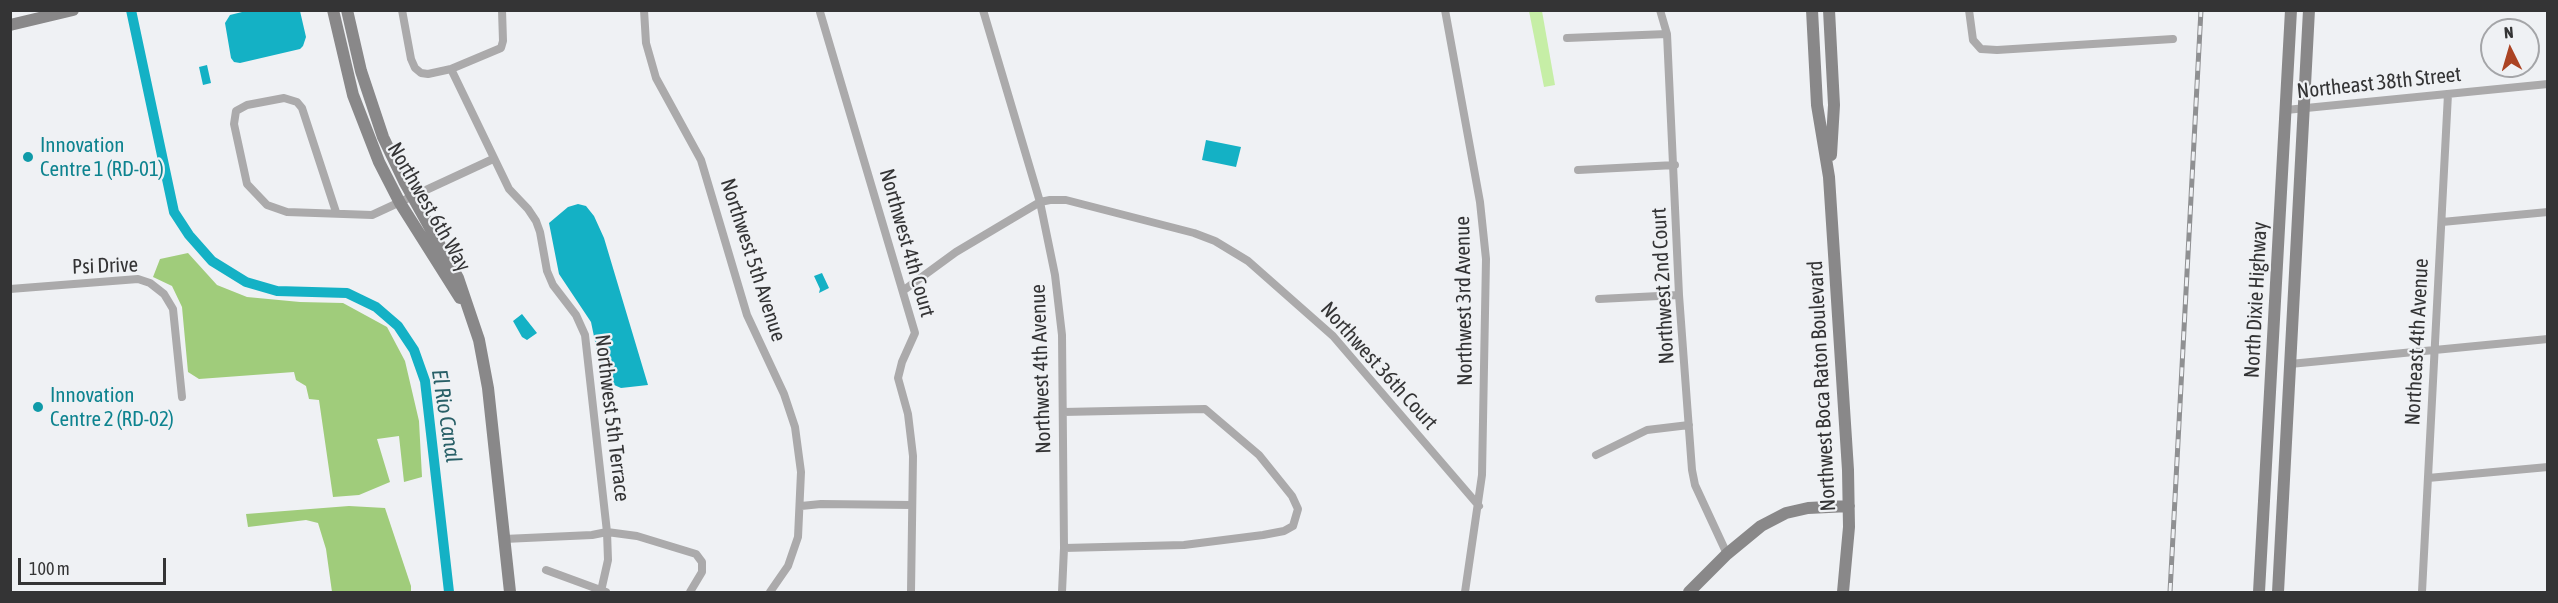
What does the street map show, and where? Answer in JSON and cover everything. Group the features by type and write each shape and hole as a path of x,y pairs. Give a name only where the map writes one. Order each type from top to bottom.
{"street":[{"path":"10,25 73,10"},
{"name":"Northwest 6th Way","path":"333,10 353,95 368,137 400,203 471,315"},
{"name":"Northwest 6th Way","path":"347,10 361,71 375,117 412,197 458,278 471,315 483,359 510,592"},
{"path":"402,10 415,68 421,73 428,74 451,69 501,48 503,41 502,10"},
{"name":"Northwest 5th Avenue","path":"644,10 646,43 656,78 701,160 747,315 792,416 799,450 801,506 798,537 783,575 770,592"},
{"name":"Northwest 4th Avenue","path":"983,10 1040,202 1060,310 1064,548 1062,592"},
{"name":"Northwest 3rd Avenue","path":"1445,10 1480,202 1485,247 1483,468 1465,592"},
{"name":"Northwest 2nd Court","path":"1660,10 1667,34 1675,165 1679,295 1695,484 1727,554"},
{"name":"Northwest Boca Raton Boulevard","path":"1812,10 1817,105 1829,177 1849,506 1843,592"},
{"name":"Northwest Boca Raton Boulevard","path":"1829,10 1834,105 1829,177"},
{"path":"1969,10 1973,40 1981,49 1997,50 2173,39"},
{"name":"North Dixie Highway","path":"2259,592 2291,10"},
{"name":"North Dixie Highway","path":"2278,592 2309,10"},
{"name":"Northwest 4th Court","path":"820,12 915,333 902,362 898,378 911,434 913,456 911,592"},
{"path":"1567,38 1667,34"},
{"name":"Northwest 5th Terrace","path":"451,69 509,189 536,221 547,271 553,285 576,315 585,335 607,532 608,560 604,592"},
{"name":"Northeast 38th Street","path":"2286,110 2547,84"},
{"name":"Northeast 4th Avenue","path":"2422,592 2448,94"},
{"path":"336,212 302,108 297,102 284,98 247,105 236,111 234,124 247,183 267,205 287,212 372,215 493,159"},
{"path":"1578,170 1675,165"},
{"name":"Northwest 36th Court","path":"1040,202 1066,200 1194,233 1215,241 1248,261 1333,336 1479,506"},
{"path":"904,290 956,252 1040,202"},
{"path":"2442,222 2547,212"},
{"name":"Psi Drive","path":"10,289 138,279 150,282 164,294 172,309 182,397"},
{"path":"1599,299 1679,295"},
{"path":"2290,364 2547,339"},
{"path":"1063,412 1205,409 1259,455 1292,496 1298,509 1293,526 1284,531 1184,545 1064,548"},
{"path":"1596,455 1647,430 1689,425"},
{"path":"2428,478 2547,467"},
{"path":"801,506 821,504 912,505"},
{"path":"1689,592 1752,532 1786,513 1808,508 1849,506"},
{"path":"504,539 621,532 696,554 702,562 702,572 690,592"},
{"path":"546,570 604,592"}],"green space":[{"path":"1529,11 1542,11 1555,85 1544,87"},
{"path":"188,253 217,285 247,297 343,303 387,327 405,361 419,421 422,477 404,482 399,436 377,439 390,482 359,495 333,497 319,400 309,399 306,386 296,380 294,372 199,379 188,372 182,307 172,286 153,277 160,259"},
{"path":"349,506 385,508 411,592 332,592 326,549 318,523 306,520 248,527 246,514"}],"water":[{"path":"250,10 300,11 306,37 303,46 300,49 240,63 234,62 231,58 225,23 230,15"},
{"path":"207,65 211,83 203,85 199,67"},
{"path":"1206,140 1241,147 1236,167 1202,160"},
{"path":"578,204 586,206 594,216 604,238 648,385 621,388 612,384 607,378 597,351 591,322 559,274 549,223 568,207"},
{"path":"822,273 829,288 819,293 820,289 814,276"},
{"path":"522,314 537,333 527,340 522,337 513,321"}],"waterway":[{"name":"El Rio Canal","path":"131,10 174,212 189,235 212,261 246,282 277,291 347,293 376,307 398,326 414,350 425,381 449,592"}],"railway":[{"path":"2170,592 2201,10"}],"place":[{"name":"Innovation Centre 1 (RD-01)","path":"28,157"},
{"name":"Innovation Centre 2 (RD-02)","path":"38,407"}]}
